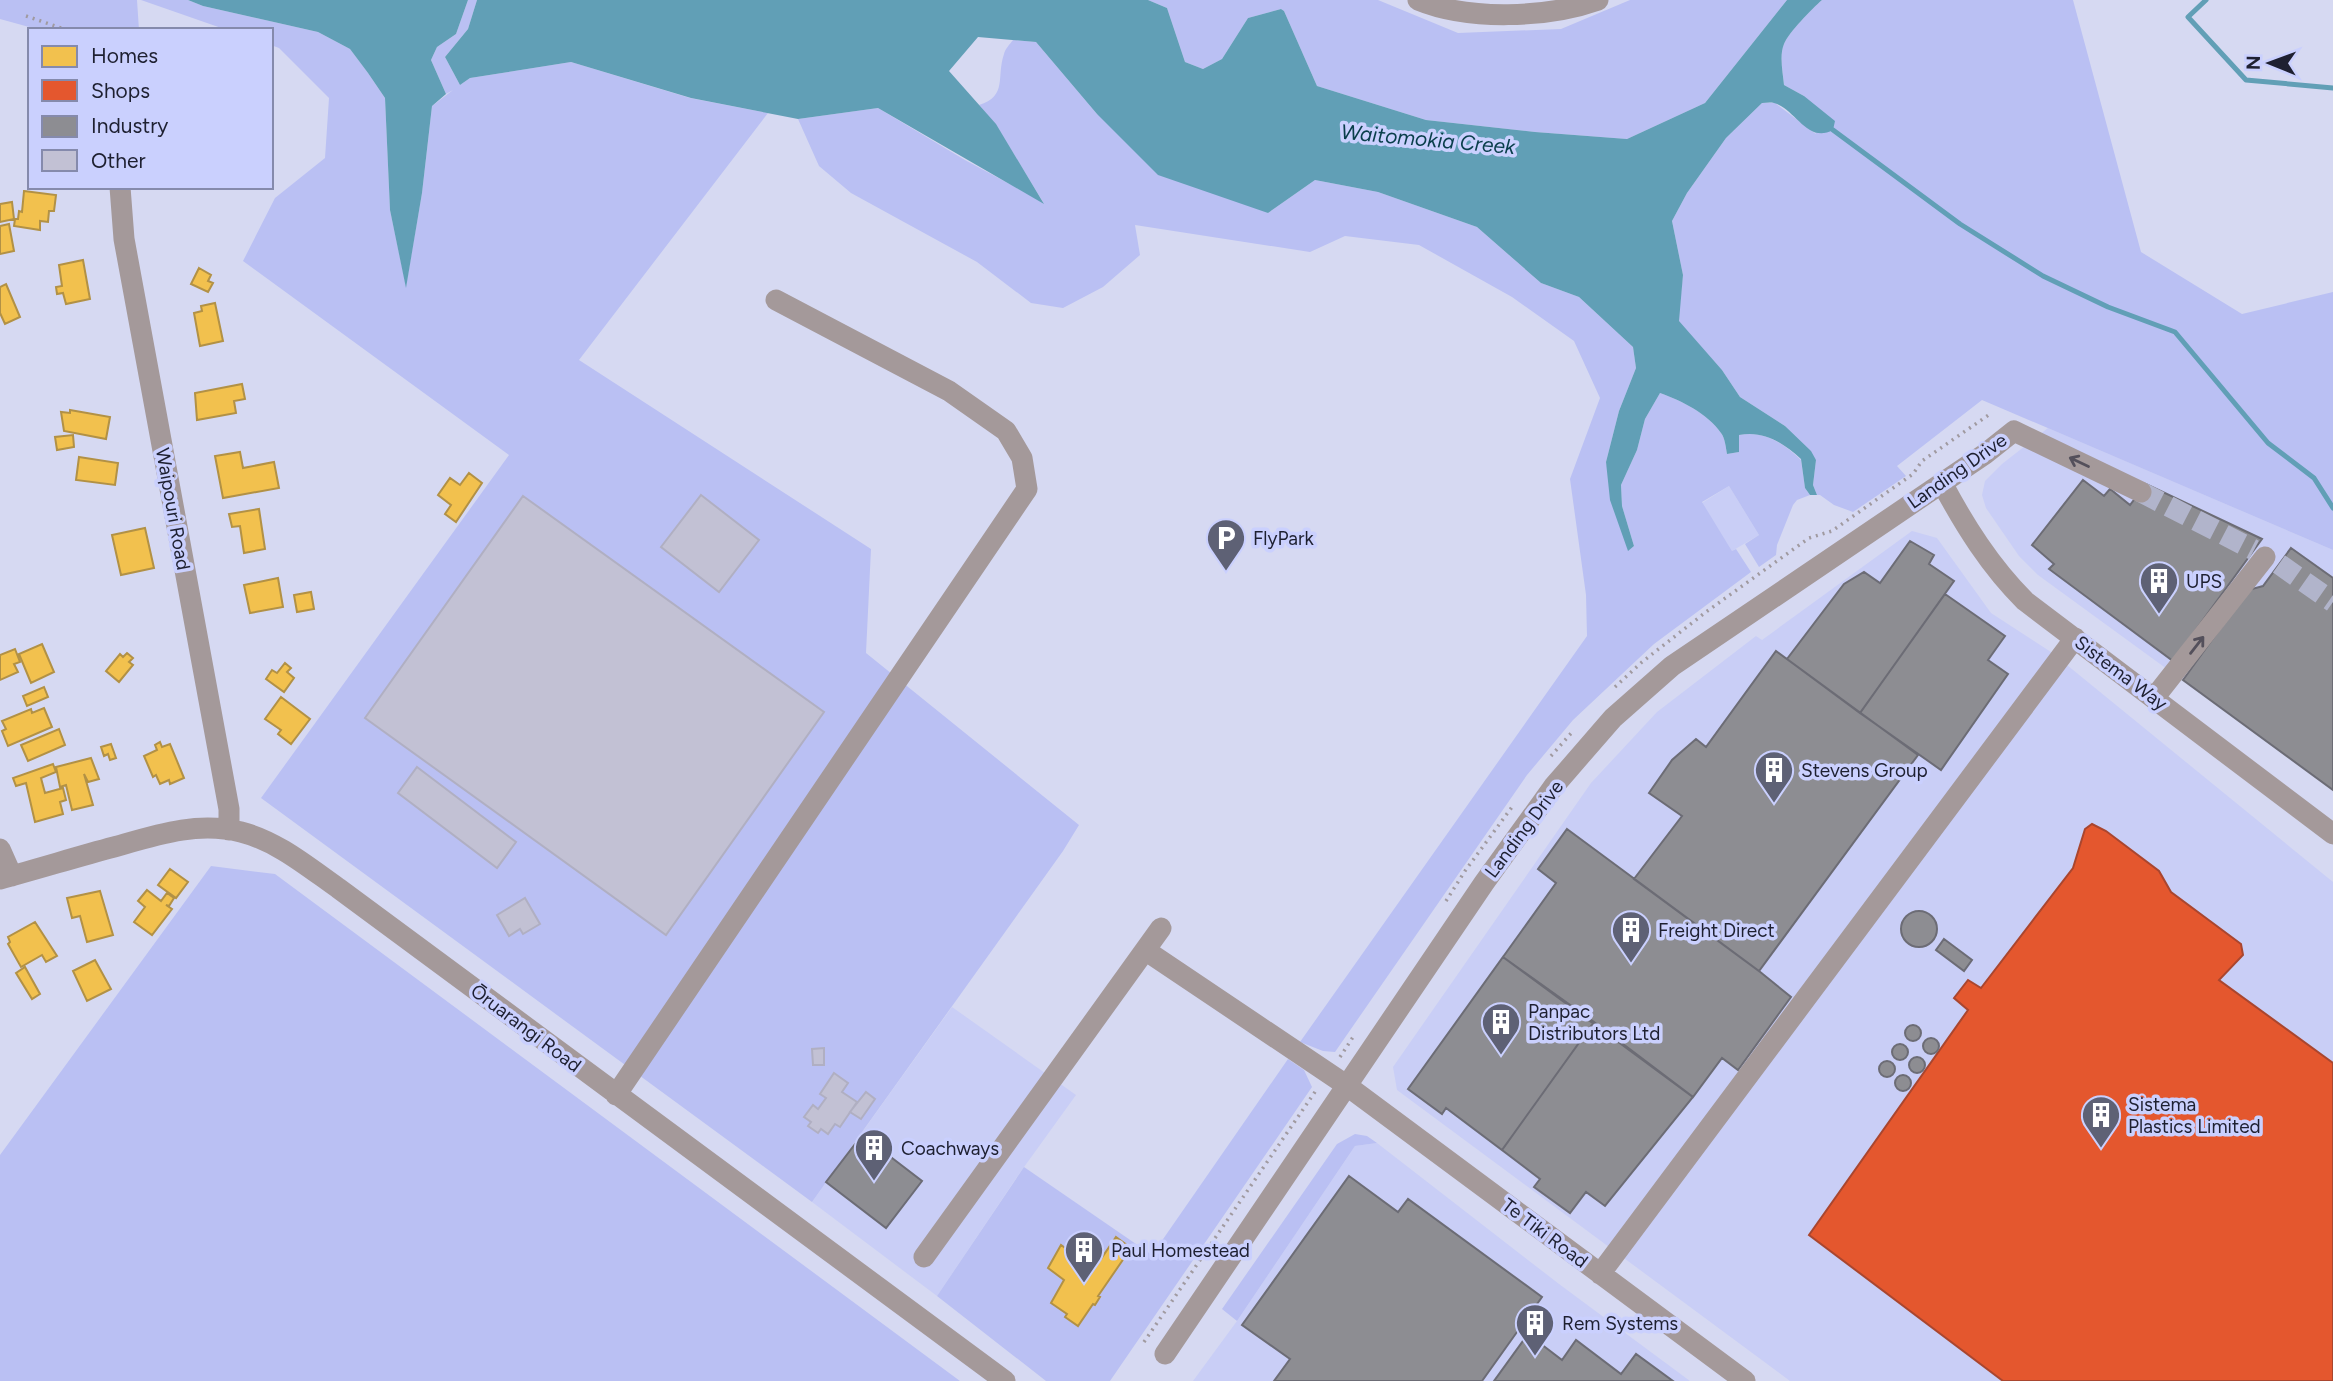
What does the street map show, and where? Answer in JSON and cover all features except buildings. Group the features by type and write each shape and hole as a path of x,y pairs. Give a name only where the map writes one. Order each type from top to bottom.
{"street":[{"path":"1421,1 1446,8 1497,14 1539,14 1579,7 1598,0"},
{"name":"Waipouri Road","path":"120,189 124,239 229,809 229,830"},
{"path":"616,1095 1027,489 1023,458 1006,430 949,391 775,300"},
{"name":"Landing Drive","path":"1165,1354 1520,831 1554,786 1613,718 1672,666 2014,431 2141,492"},
{"name":"Sistema Way","path":"1942,483 1962,521 1988,560 2005,582 2025,601 2333,834"},
{"path":"2154,698 2266,557"},
{"path":"1600,1274 2075,638"},
{"name":"Ōruarangi Road","path":"6,878 172,831 202,827 255,836 305,865 1005,1381"},
{"path":"0,849 6,878"},
{"path":"924,1257 1161,928"},
{"name":"Te Tiki Road","path":"1145,950 1346,1085 1745,1381"}],"path":[{"path":"26,16 60,28"},
{"path":"1144,1342 1313,1094"}],"shaded area":[{"path":"0,0 137,0 139,28 33,28 0,19"},
{"path":"141,0 188,0 203,6 318,32 350,49 368,73 385,98 390,210 406,286 422,193 432,106 453,90 446,94 431,60 437,47 456,34 468,0 477,0 468,29 445,57 460,85 470,78 571,62 690,98 768,113 579,360 871,549 866,653 1079,825 812,1202 261,798 509,455 243,261 275,198 325,158 329,98 279,48 273,46 273,28 221,28"},
{"path":"1148,0 1378,0 1458,33 1561,29 1630,0 1787,0 1705,103 1627,139 1426,120 1317,86 1281,9 1248,18 1222,59 1203,69 1185,62 1167,8"},
{"path":"1822,0 2073,0 2141,252 2242,314 2333,292 2333,550 1982,400 1897,466 1906,476 1853,512 1817,495 1813,485 1816,460 1785,426 1740,397 1722,370 1678,321 1683,275 1672,221 1687,193 1726,138 1762,103 1775,103 1816,134 1804,96 1784,85 1782,54 1784,44 1791,33"},
{"path":"1013,40 1036,42 1097,114 1268,213 1315,180 1378,192 1477,227 1541,283 1579,297 1633,347 1636,368 1619,411 1606,462 1628,550 1634,546 1622,506 1621,485 1637,450 1645,419 1660,393 1709,419 1722,435 1727,454 1739,452 1739,435 1757,434 1780,443 1801,460 1805,488 1810,495 1797,500 1793,505 1777,545 1776,555 1759,567 1745,544 1759,535 1729,486 1702,502 1732,551 1736,549 1751,572 1654,644 1573,720 1527,775 1335,1052 1323,1051 1300,1042 1587,636 1586,595 1570,479 1600,398 1574,341 1512,297 1419,245 1345,236 1310,252 1135,225 1140,255 1103,287 1063,308 1031,303 977,262 851,193 819,166 798,119 878,108 965,160 1043,202 996,125 979,105 988,101 998,91 1002,62"},
{"path":"2048,428 2333,550 2333,790 2038,575 2019,556 1986,508 1982,495 1985,481"},
{"path":"1729,486 1759,535 1732,551 1702,503"},
{"path":"1912,531 1937,538 1991,613 2051,652 2333,882 2333,1381 1790,1381 1397,1090 1393,1067 1591,783 1657,712 1756,636 1762,640"},
{"path":"211,866 275,874 960,1381 0,1381 0,1155"},
{"name":"Coachways","path":"952,1007 1076,1095 937,1296 812,1202"},
{"path":"1288,1059 1304,1070 1312,1087 1110,1381 1046,1381 937,1296 1024,1167 1152,1255"},
{"path":"1355,1134 1367,1136 1377,1143 1355,1146 1237,1321 1222,1309 1337,1144"},
{"path":"1377,1143 1690,1381 1193,1381 1237,1321 1355,1146"}],"water":[{"path":"188,0 468,0 456,34 437,47 431,60 446,94 432,106 422,193 406,288 390,210 385,98 350,49 318,32 203,6"},
{"name":"Waitomokia Creek","path":"477,0 1148,0 1167,8 1185,62 1203,69 1222,59 1248,18 1281,9 1317,86 1426,120 1627,139 1705,103 1787,0 1822,0 1787,39 1782,64 1784,85 1804,96 1835,121 1833,130 1816,133 1782,106 1762,103 1726,138 1687,193 1672,221 1683,275 1679,321 1722,370 1740,397 1785,426 1811,451 1816,460 1813,485 1817,495 1810,495 1805,488 1801,459 1780,443 1757,434 1739,435 1739,452 1727,454 1722,435 1709,419 1660,393 1645,419 1637,450 1621,485 1622,506 1634,546 1628,551 1610,500 1606,462 1619,411 1636,368 1633,347 1579,297 1541,283 1477,227 1378,192 1315,180 1268,213 1158,175 1097,114 1036,42 978,37 949,71 996,124 1044,204 878,108 798,119 691,98 571,62 470,78 460,85 445,57 468,29"}],"waterway":[{"path":"2206,0 2188,17 2246,80 2333,88"},
{"path":"1833,130 1960,224 2043,276 2108,307 2175,332 2268,443 2314,478 2333,508"}],"tunnel":[{"path":"2141,492 2254,550"},
{"path":"2279,564 2333,602"}],"place":[{"name":"FlyPark","path":"1226,572"},
{"name":"UPS","path":"2159,615"},
{"name":"Stevens Group","path":"1774,804"},
{"name":"Freight Direct","path":"1631,964"},
{"name":"Panpac Distributors Ltd","path":"1501,1056"},
{"name":"Sistema Plastics Limited","path":"2101,1149"},
{"name":"Coachways","path":"874,1182"},
{"name":"Paul Homestead","path":"1084,1284"},
{"name":"Rem Systems","path":"1535,1357"}]}
